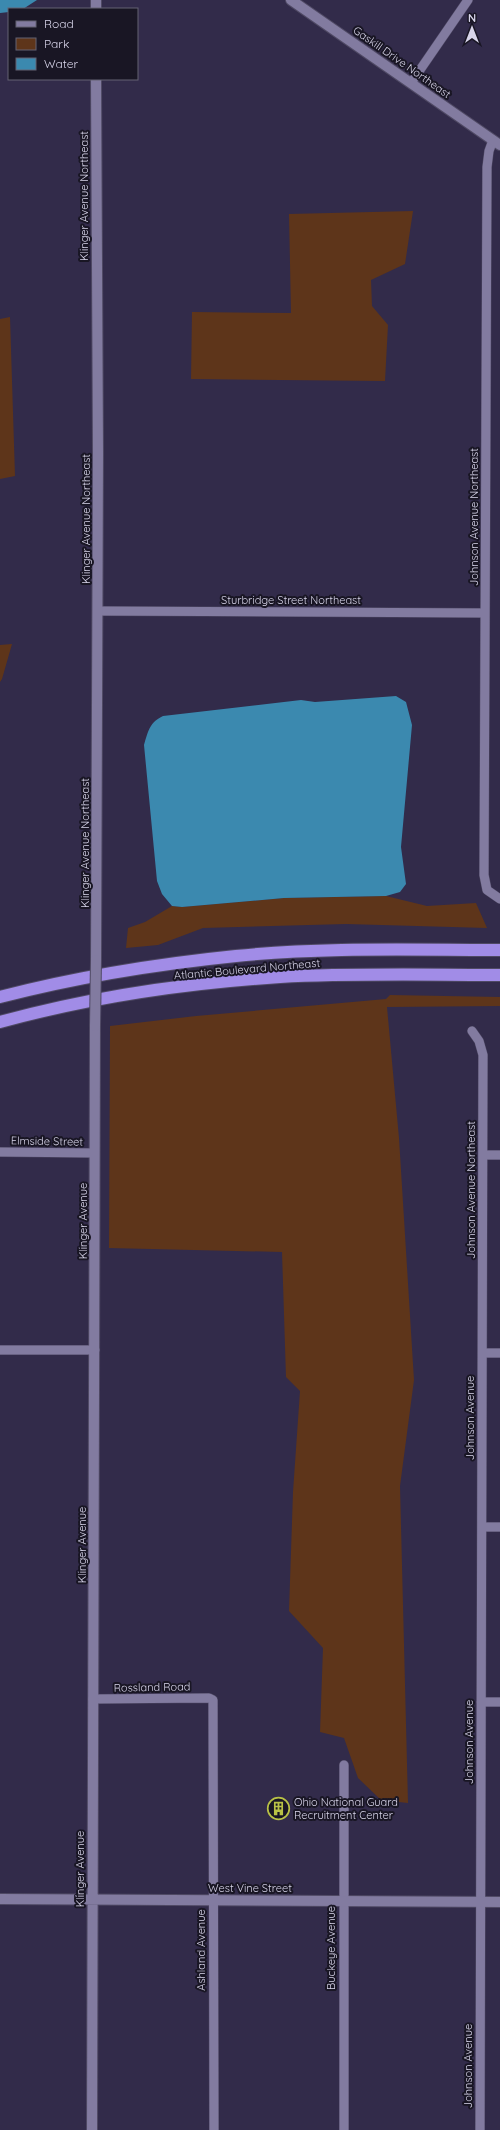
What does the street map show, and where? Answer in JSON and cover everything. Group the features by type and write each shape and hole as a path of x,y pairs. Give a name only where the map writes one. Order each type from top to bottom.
{"highway":[{"name":"Atlantic Boulevard Northeast","path":"0,997 89,977 182,962 237,956 355,950 500,950"},
{"name":"Atlantic Boulevard Northeast","path":"0,1022 64,1007 168,988 240,980 370,974 500,975"}],"street":[{"name":"Gaskill Drive Northeast","path":"291,0 497,142"},
{"path":"411,83 468,0"},
{"name":"Klinger Avenue Northeast","path":"96,80 98,611 96,960"},
{"name":"Johnson Avenue Northeast","path":"497,142 489,151 487,167 484,875 485,885 490,893 500,899"},
{"name":"Sturbridge Street Northeast","path":"98,611 485,613"},
{"name":"Klinger Avenue","path":"92,2130 95,1350 94,1153 96,960"},
{"name":"Johnson Avenue Northeast","path":"472,1030 479,1041 483,1055 483,1353"},
{"name":"Elmside Street","path":"0,1152 94,1153"},
{"path":"482,1155 500,1155"},
{"path":"0,1350 95,1350"},
{"path":"483,1353 500,1353"},
{"name":"Johnson Avenue","path":"480,2130 483,1353"},
{"path":"482,1527 500,1527"},
{"name":"Rossland Road","path":"93,1699 211,1699"},
{"name":"Ashland Avenue","path":"211,1699 214,1714 214,2130"},
{"path":"481,1702 500,1702"},
{"name":"Buckeye Avenue","path":"344,1765 344,2130"},
{"name":"West Vine Street","path":"0,1899 500,1902"}],"green space":[{"path":"413,211 405,264 371,280 372,306 388,325 385,381 191,379 192,312 291,313 289,214"},
{"path":"10,317 15,476 0,479 0,319"},
{"path":"12,644 2,679 0,682 0,645"},
{"path":"386,896 427,906 476,903 487,928 346,924 203,928 158,945 126,948 128,928 145,922 172,906 182,907 284,898"},
{"path":"390,995 500,997 500,1006 387,1007 399,1138 414,1380 400,1486 408,1803 381,1800 358,1778 344,1738 320,1732 323,1648 289,1611 293,1492 300,1391 286,1377 282,1252 109,1248 110,1026 196,1016 386,999"}],"water":[{"path":"0,0 37,0 25,8 8,8 8,12 0,13"},
{"path":"396,696 406,702 412,725 401,847 406,884 400,892 386,896 284,898 182,907 172,906 162,894 157,881 144,745 148,731 155,721 163,716 301,700 315,702"}],"place":[{"name":"Ohio National Guard Recruitment Center","path":"278,1808"}]}
